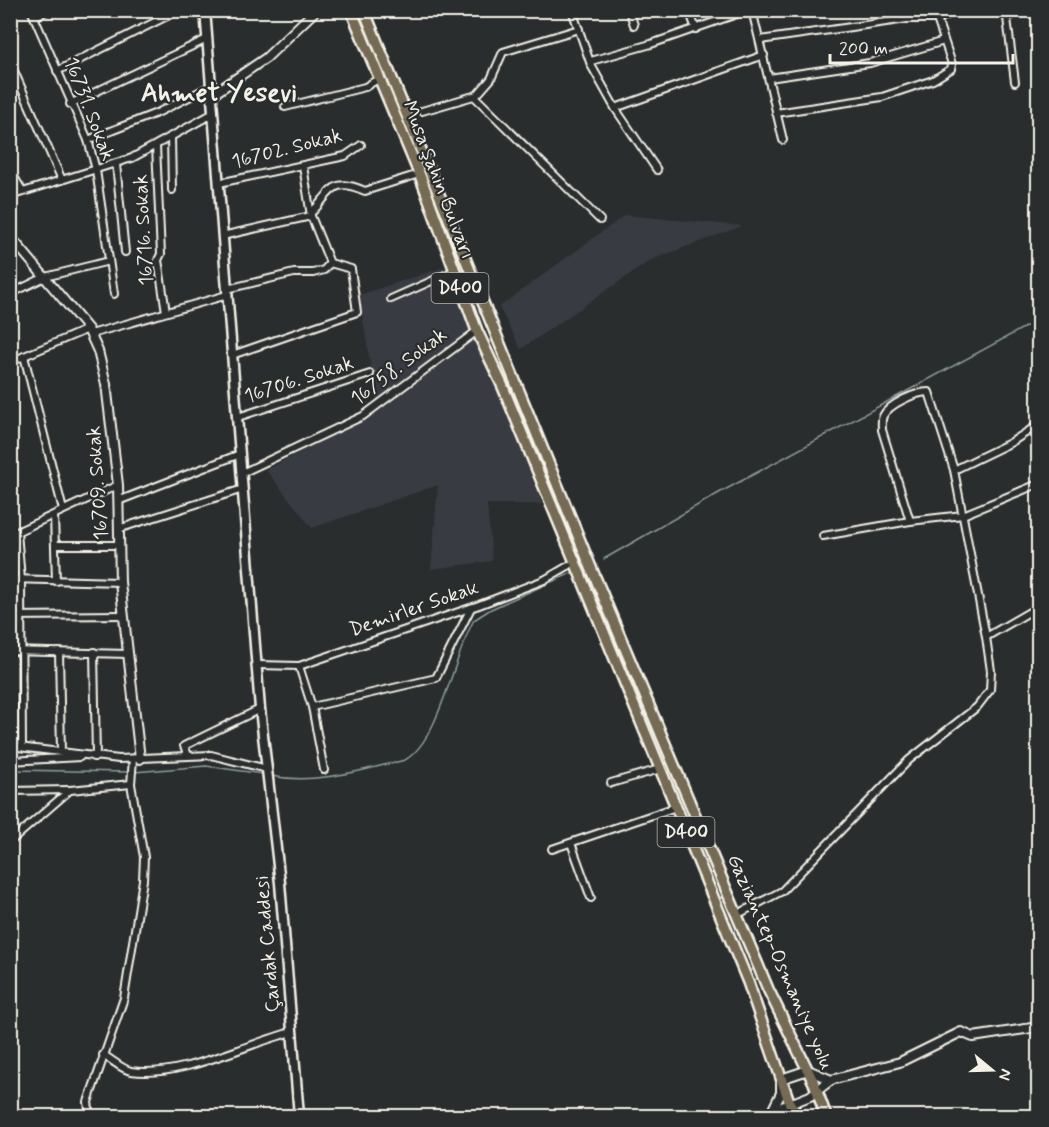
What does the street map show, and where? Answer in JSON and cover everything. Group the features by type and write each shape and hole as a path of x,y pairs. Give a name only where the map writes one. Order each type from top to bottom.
{"highway":[{"name":"Musa Şahin Bulvarı","path":"351,10 419,174 477,331 575,562"},
{"name":"Musa Şahin Bulvarı","path":"364,10 587,558"},
{"name":"Gaziantep-Osmaniye yolu","path":"587,558 768,989 808,1070 826,1116"},
{"name":"Gaziantep-Osmaniye yolu","path":"575,562 748,982 790,1104 798,1116"}],"main road":[{"name":"Çardak Caddesi","path":"205,10 260,709 271,796 299,1116"}],"street":[{"path":"32,14 48,10"},
{"path":"57,71 179,10"},
{"path":"88,140 212,90 266,58 316,10"},
{"path":"572,10 591,61 615,108 657,170"},
{"path":"629,10 634,25"},
{"path":"689,10 696,29"},
{"path":"591,61 750,10 764,55 783,140"},
{"path":"760,40 907,19 937,19 960,10"},
{"path":"1006,10 1016,82"},
{"name":"16731. Sokak","path":"32,14 70,104 88,140 96,170 114,294"},
{"path":"776,113 882,97 933,80 951,69 952,64 937,19"},
{"path":"422,111 475,97 487,86 499,57 507,50 579,29"},
{"path":"70,104 207,39"},
{"path":"769,78 870,63 944,41"},
{"path":"615,108 764,55"},
{"path":"10,62 62,180"},
{"path":"285,107 365,87 380,78"},
{"path":"475,97 600,220"},
{"path":"10,196 116,164 156,146 212,114"},
{"path":"171,136 172,190"},
{"name":"16716. Sokak","path":"156,146 161,254 158,260 166,312"},
{"name":"16702. Sokak","path":"219,183 345,156 361,146"},
{"path":"116,164 125,252"},
{"path":"303,166 312,214 330,263"},
{"path":"10,170 23,192"},
{"path":"222,236 312,214 328,190 335,186 351,185 365,191 419,174"},
{"name":"16709. Sokak","path":"10,236 96,342 106,384 118,485 120,582 136,759"},
{"path":"10,294 45,277 109,261"},
{"path":"10,362 89,332 166,312 294,273 313,273 324,270 330,263"},
{"path":"232,355 357,312 351,269 330,263"},
{"path":"391,299 454,271"},
{"name":"16758. Sokak","path":"242,473 363,416 477,331"},
{"path":"24,356 63,510"},
{"name":"16706. Sokak","path":"238,417 370,374"},
{"path":"738,914 782,891 909,760 986,697 990,690 991,671 986,637 954,470 929,392 920,392 886,411 881,418 882,430 910,521"},
{"path":"954,470 1010,443 1038,425"},
{"path":"118,501 240,454"},
{"path":"823,536 910,521 963,515 983,509 1038,484"},
{"path":"22,747 21,579 14,533 118,485"},
{"path":"118,529 243,489"},
{"path":"54,515 56,581"},
{"path":"56,546 118,545"},
{"name":"Demirler Sokak","path":"258,665 299,666 538,583 575,562"},
{"path":"10,579 120,582"},
{"path":"986,637 1038,607"},
{"path":"312,707 436,678 471,608"},
{"path":"10,616 124,615"},
{"path":"10,651 128,654"},
{"path":"59,652 61,752"},
{"path":"94,652 96,757"},
{"path":"299,666 312,707 324,770"},
{"path":"188,755 184,746 260,709"},
{"path":"10,746 96,757 136,759 188,755 228,758 268,771"},
{"path":"10,761 96,757"},
{"path":"90,1116 88,1102 128,981 145,865 132,782 136,759"},
{"path":"611,783 660,769"},
{"path":"10,791 70,790 132,782"},
{"path":"10,842 70,790"},
{"path":"552,849 676,807"},
{"path":"572,843 591,898"},
{"path":"764,1116 818,1092 831,1080 900,1062 961,1032 973,1037 1038,1027"},
{"path":"103,1055 129,1071 155,1071 195,1063 292,1032"},
{"path":"772,1111 780,1093 781,1079 808,1070 831,1080"}],"shaded area":[{"path":"625,215 742,226 651,260 521,349 499,307"},
{"path":"457,263 542,504 487,504 492,561 431,569 438,485 312,528 266,470 378,411 359,295"}],"waterway":[{"path":"604,559 719,493 1038,320"},
{"path":"271,776 322,778 405,760 417,750 437,717 474,620 491,609 574,572"},
{"path":"134,772 206,766 263,774"},
{"path":"10,770 130,772"}],"district":[{"name":"Ahmet Yesevi","path":"219,94"}]}
